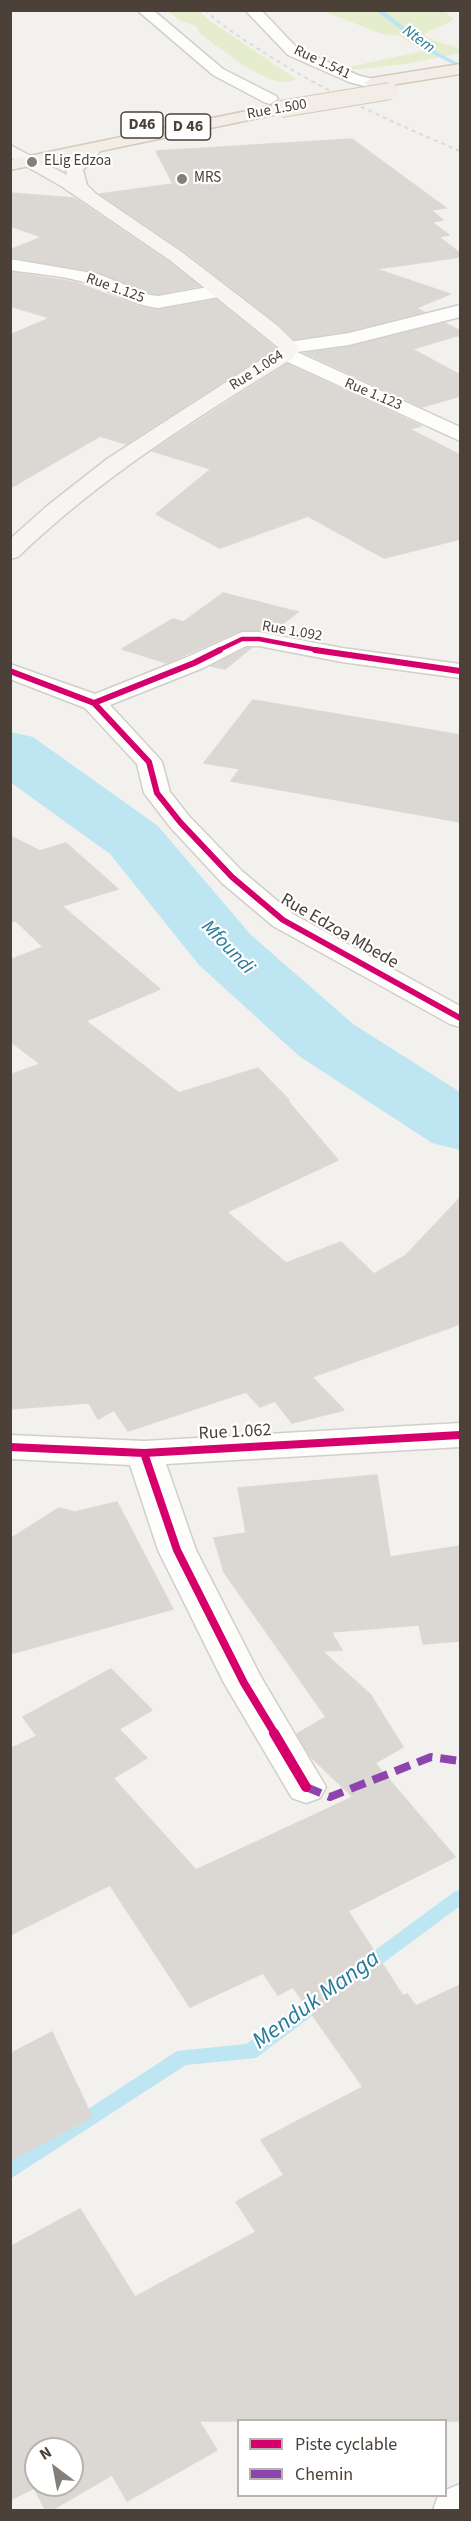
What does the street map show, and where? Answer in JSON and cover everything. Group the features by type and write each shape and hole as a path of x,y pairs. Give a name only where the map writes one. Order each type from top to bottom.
{"main road":[{"name":"D46","path":"11,155 276,104 372,83 460,69"},
{"name":"Rue 1.500","path":"94,148 276,104 460,81"},
{"name":"D 46","path":"31,161 94,148"},
{"path":"89,198 79,186 74,169 94,148"},
{"name":"Rue 1.064","path":"10,552 61,504 104,472 287,351 271,330 177,257 31,161 11,155"}],"street":[{"path":"144,10 218,72 276,104"},
{"name":"Rue 1.541","path":"252,10 293,52 355,79 372,83"},
{"name":"Rue 1.125","path":"10,264 103,282 148,302 219,291"},
{"path":"287,351 349,339 460,311"},
{"name":"Rue 1.123","path":"287,351 460,435"},
{"name":"Rue 1.092","path":"94,703 194,663 242,639 259,639 342,655 460,671"},
{"name":"Rue Edzoa Mbede","path":"10,671 94,703 149,762 158,793 180,822 232,877 283,920 460,1018"},
{"name":"Rue 1.062","path":"10,1447 144,1453 460,1435"},
{"path":"144,1453 177,1550 244,1683 306,1787"}],"green space":[{"path":"168,11 199,11 296,79 286,82 261,75 200,34 196,26 181,21"},
{"path":"323,11 444,11 454,19 424,35 438,42 460,48 460,53 405,64 350,70 344,68 423,51 400,36 382,34"},
{"path":"290,102 41,154 190,120"}],"building":[{"path":"352,139 446,208 431,210 443,220 432,222 449,235 439,237 460,253 460,257 376,269 450,294 416,308 424,312 349,331 294,339 279,324 184,251 100,194 173,184 156,151"},
{"path":"10,193 74,198 170,263 199,286 158,294 151,293 98,272 10,257 10,250 42,237 10,226"},
{"path":"10,272 74,282 138,306 158,310 216,300 275,348 126,444 100,436 10,488 10,335 50,318 10,306"},
{"path":"445,323 460,331 460,335 412,349 460,375 460,396 422,407 305,353 349,347"},
{"path":"287,364 421,426 409,429 460,455 460,539 384,558 308,516 220,548 156,514 211,469 152,451"},
{"path":"223,593 298,612 272,632 241,630 167,663 122,649 173,619 183,622"},
{"path":"251,648 225,669 211,666"},
{"path":"253,700 460,735 460,822 231,781 240,769 204,763"},
{"path":"10,836 40,851 66,843 118,889 62,906 160,989 86,1021 179,1093 258,1068 289,1100 287,1100 338,1160 227,1212 286,1263 341,1242 374,1274 405,1256 460,1198 460,1324 312,1377 344,1410 292,1423 275,1401 260,1407 246,1392 128,1431 114,1410 98,1419 89,1403 10,1409 10,1075 40,1064 10,1041 10,960 43,947 16,921 10,922"},
{"path":"377,1475 390,1557 460,1546 460,1641 423,1644 419,1625 331,1632 342,1650 322,1651 370,1694 403,1747 375,1763 455,1857 348,1911 403,1996 407,1994 416,2006 460,1985 460,2421 447,2421 447,2419 237,2419 237,2421 199,2421 217,2450 127,2501 112,2475 84,2491 84,2437 24,2437 24,2493 10,2500 10,2247 80,2209 135,2297 256,2232 236,2202 284,2175 261,2140 363,2087 293,1987 278,1995 263,1973 190,2007 110,1885 10,1935 10,1749 37,1736 23,1717 111,1669 152,1710 119,1729 147,1758 113,1778 196,1870 353,1797 311,1757 297,1734 326,1717 224,1572 214,1538 246,1533 238,1488"},
{"path":"117,1502 173,1609 10,1654 10,1539 59,1508 75,1512"},
{"path":"52,2032 92,2117 10,2160 10,2054"},
{"path":"39,2497 74,2497 50,2511 46,2511"}],"waterway":[{"name":"Ntem","path":"378,10 435,53 460,66"},
{"name":"Mfoundi","path":"10,751 134,840 225,950 326,1040 460,1126"},
{"name":"Menduk Manga","path":"365,1967 460,1897"},
{"name":"Menduk Manga","path":"10,2171 183,2057 250,2052 323,1998"}],"railway":[{"path":"205,10 239,36 308,79 383,117 460,151"}],"marked path":[{"path":"306,1787 330,1797 431,1757 460,1761"}],"cycle path":[{"path":"94,703 194,663 242,639 259,639 342,655 460,671"},
{"path":"10,671 94,703 149,762 157,793 180,822 232,877 283,920 460,1018"},
{"path":"10,1447 144,1453 460,1435"},
{"path":"144,1453 177,1550 244,1683 306,1787"}],"place":[{"name":"ELig Edzoa","path":"32,162"},
{"name":"MRS","path":"182,179"}]}
